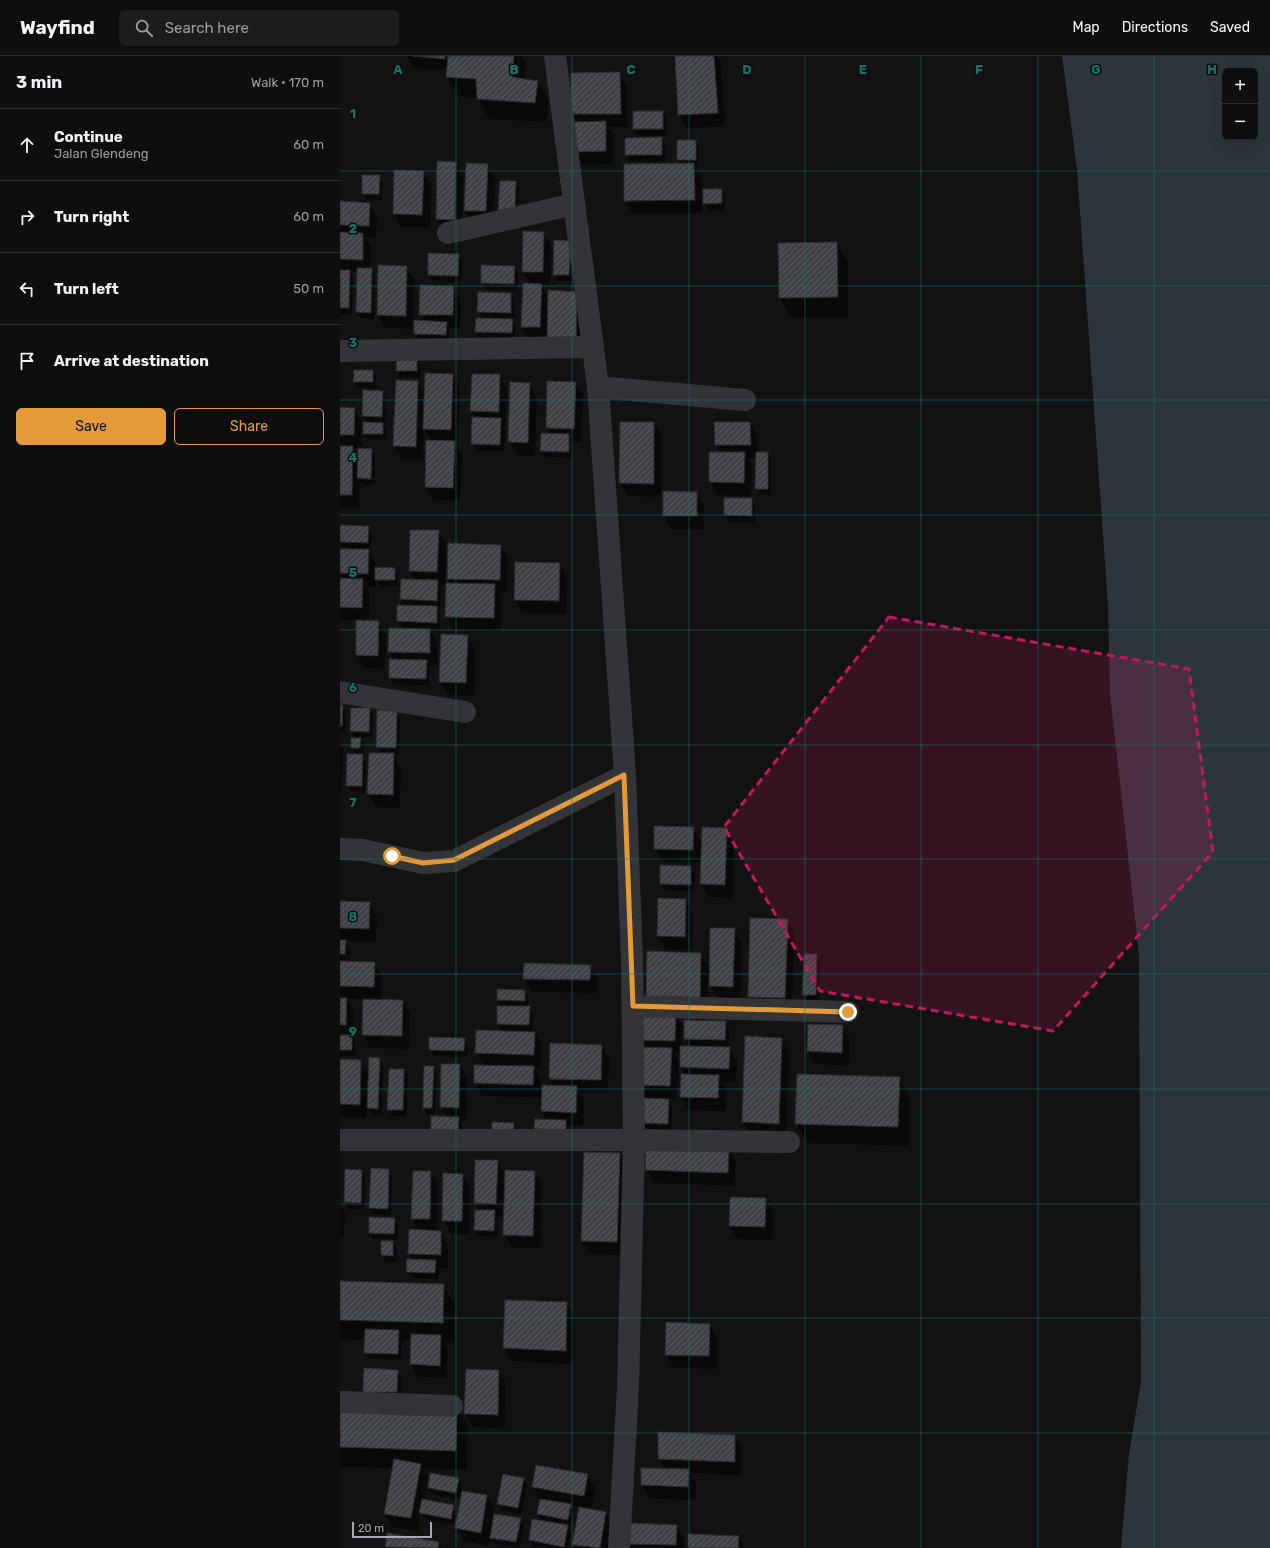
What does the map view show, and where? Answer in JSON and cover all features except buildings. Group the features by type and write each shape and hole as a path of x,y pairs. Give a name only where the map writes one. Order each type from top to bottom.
{"street":[{"path":"555,56 598,387 624,775 633,1006 634,1140 628,1387 619,1548"},
{"path":"448,234 574,204"},
{"path":"340,351 593,347"},
{"path":"598,387 745,400"},
{"path":"340,692 465,712"},
{"path":"340,849 363,850 423,863 454,860 624,775"},
{"path":"633,1006 848,1012"},
{"path":"340,1140 634,1140 789,1142"},
{"path":"340,1402 452,1406"}],"highlighted area":[{"path":"889,617 1189,669 1213,852 1053,1031 820,991 724,827"}],"shaded area":[{"path":"1062,56 1270,56 1270,1548 1121,1548 1129,1454 1141,1381 1139,954 1110,694 1108,605 1077,169"}],"route":[{"path":"392,856 423,863 454,860 624,775 633,1006 848,1012"}]}
